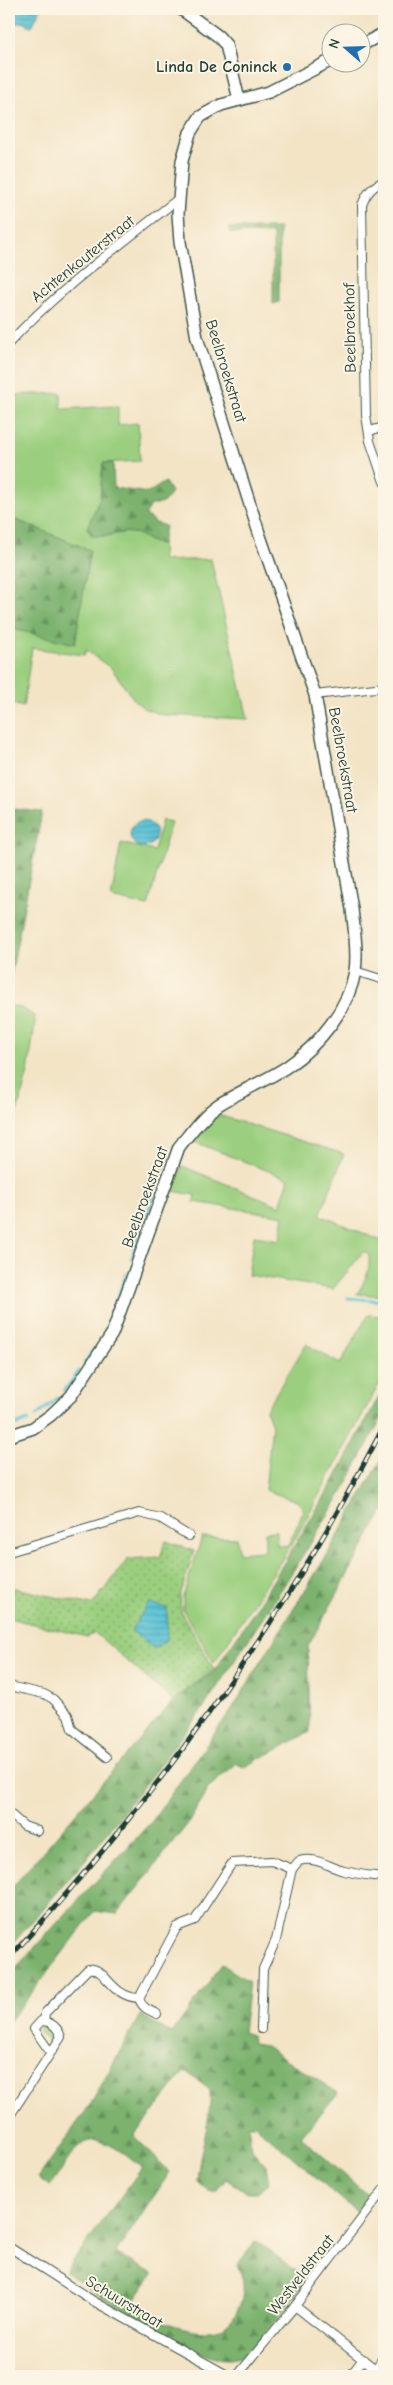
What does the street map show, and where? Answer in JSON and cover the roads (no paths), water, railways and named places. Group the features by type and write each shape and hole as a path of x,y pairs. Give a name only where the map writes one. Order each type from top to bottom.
{"street":[{"path":"181,9 218,36 226,45 239,100"},
{"path":"370,41 384,34"},
{"name":"Beelbroekstraat","path":"9,1436 33,1428 51,1415 71,1396 112,1334 179,1148 197,1124 217,1106 287,1066 312,1048 334,1020 355,972 356,942 352,910 315,696 259,533 197,338 180,242 178,199 182,161 194,124 212,109 269,92 320,66"},
{"name":"Beelbroekhof","path":"384,181 372,187 366,194 362,205 366,415 384,482"},
{"name":"Achtenkouterstraat","path":"9,343 29,320 178,199"},
{"path":"369,430 384,426"},
{"path":"315,696 384,687"},
{"path":"355,972 384,980"},
{"path":"9,1552 139,1513 160,1518 189,1536"},
{"path":"9,1686 44,1694 53,1699 68,1715 72,1729 106,1757"},
{"path":"9,1813 24,1826 38,1831"},
{"path":"261,2029 263,1969 276,1940 292,1869 299,1861 312,1860 328,1863 344,1871 384,1876"},
{"path":"138,1998 177,1927 195,1920 232,1863 272,1861 292,1869"},
{"path":"44,2021 45,2013 88,1969 93,1968 100,1971 117,1992 129,1997 138,1998"},
{"path":"138,1998 146,2009 157,2014"},
{"path":"9,2117 60,2037 59,2031 48,2021 41,2021 34,2029 50,2052"},
{"name":"Westveldstraat","path":"237,2376 295,2306 384,2190"},
{"name":"Schuurstraat","path":"9,2247 95,2302 229,2376"},
{"path":"295,2306 384,2376"},
{"path":"375,2369 384,2357"},
{"path":"350,2376 363,2360"}],"water":[{"path":"11,9 40,9 32,27 23,22 14,24 9,18"},
{"path":"143,821 152,825 156,834 152,843 143,847 134,843 130,834 134,825"},
{"path":"149,1603 167,1608 167,1639 154,1649 131,1630"}],"waterway":[{"path":"160,1178 166,1160"},
{"path":"145,1219 154,1195"},
{"path":"131,1259 142,1227"},
{"path":"105,1331 126,1274"},
{"path":"348,1298 384,1301"},
{"path":"84,1364 94,1349"},
{"path":"64,1391 79,1371"},
{"path":"36,1416 58,1398"},
{"path":"9,1428 28,1420"}],"railway":[{"path":"9,1958 116,1835 214,1705 304,1568 384,1426"}],"place":[{"name":"Linda De Coninck","path":"287,67"}]}
